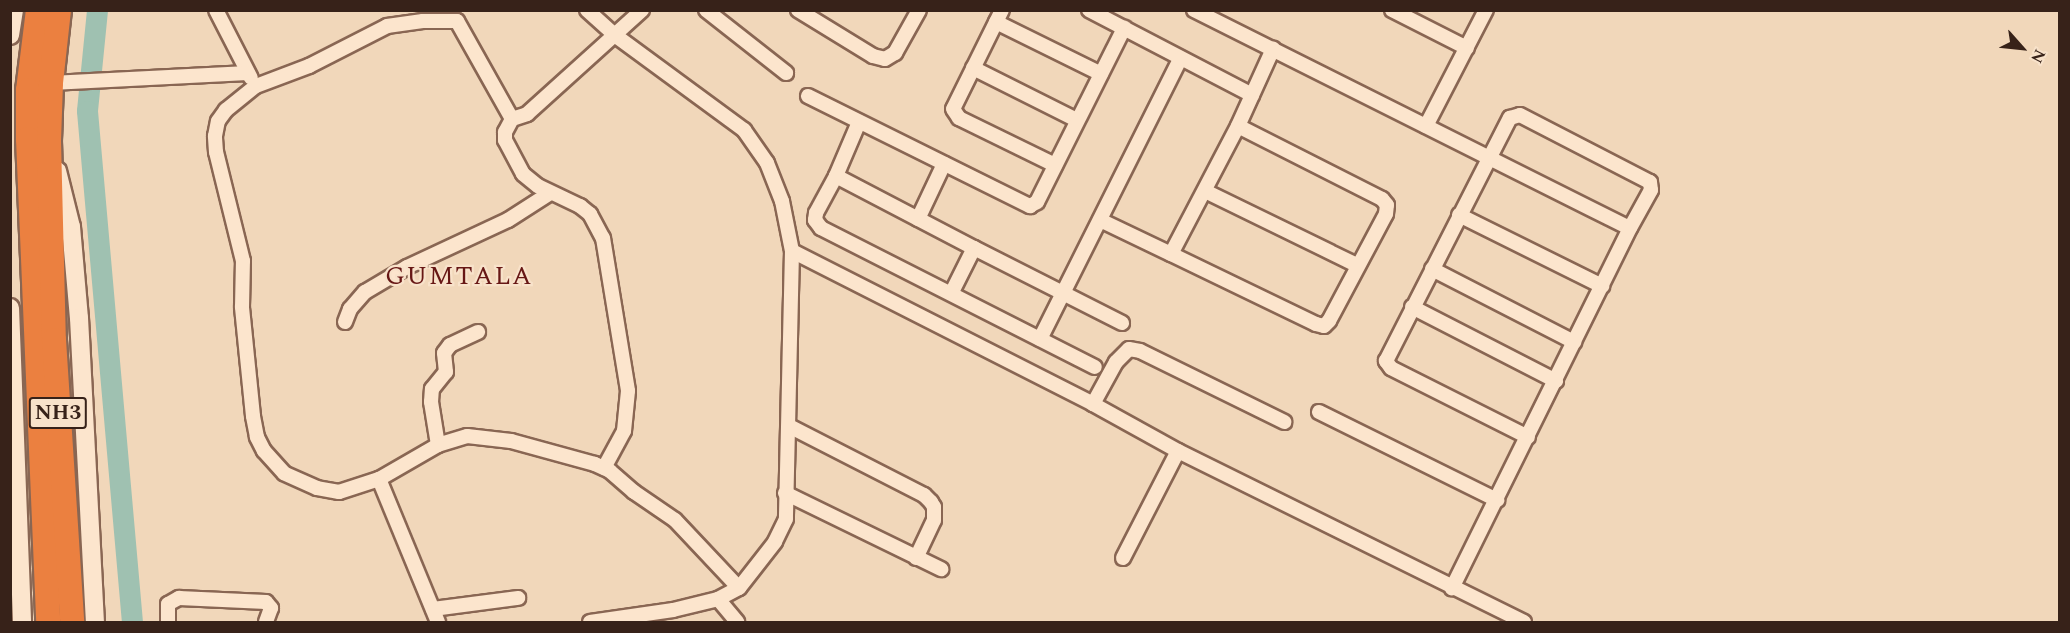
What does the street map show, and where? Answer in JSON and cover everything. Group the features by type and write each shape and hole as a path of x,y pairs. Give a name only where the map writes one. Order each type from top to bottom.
{"highway":[{"name":"NH3","path":"38,10 28,90 38,140 48,622"},
{"name":"NH3","path":"38,140 62,83 59,10"},
{"name":"NH3","path":"40,203 54,339 72,622"}],"street":[{"path":"10,35 14,10"},
{"path":"216,10 256,86"},
{"path":"587,10 616,36 744,130 776,181 792,251 789,426 784,527 765,556 739,588 718,599 673,610 590,622"},
{"path":"604,468 624,431 628,391 603,238 590,214 572,202 550,193 523,174 515,163 505,140 505,132 512,119 527,114 616,36 642,10"},
{"path":"706,10 786,74"},
{"path":"798,10 873,56 885,59 895,53 919,10"},
{"path":"1089,10 1252,95"},
{"path":"1194,10 1630,228"},
{"path":"1392,10 1467,48"},
{"path":"1426,126 1486,10"},
{"path":"512,119 455,16 387,26 309,66 256,86 226,110 218,121 215,136 216,152 243,261 242,307 257,437 264,451 284,473 317,488 339,492 379,479 438,445 467,436 488,437 546,450 604,468 675,520 739,588"},
{"path":"1055,165 956,115 953,105 999,16 1101,74"},
{"path":"808,96 1030,206 1037,202 1124,28"},
{"path":"1171,254 1238,126 1273,49"},
{"path":"1040,339 1181,58"},
{"path":"973,68 1077,120"},
{"path":"62,83 248,73"},
{"path":"1452,588 1497,500 1556,381 1630,228 1651,190 1650,182 1520,115 1510,118 1386,358 1388,365 1528,437"},
{"path":"859,122 836,176 816,213 817,225 832,235 1095,367"},
{"path":"1100,219 1322,326 1329,321 1386,214 1385,202 1238,126"},
{"path":"38,140 71,227 79,318 95,622"},
{"path":"918,219 944,164"},
{"path":"836,176 1122,322"},
{"path":"1205,191 1358,265"},
{"path":"345,322 350,309 365,292 407,267 508,220 550,193"},
{"path":"1460,215 1602,286"},
{"path":"951,294 974,248"},
{"path":"792,251 1093,404 1178,451 1524,622"},
{"path":"1432,269 1574,342"},
{"path":"1412,307 1556,381"},
{"path":"10,308 22,622"},
{"path":"438,445 431,402 434,386 446,372 444,353 450,345 478,332"},
{"path":"1093,404 1116,362 1129,349 1140,351 1284,422"},
{"path":"1319,412 1497,500"},
{"path":"789,426 924,495 931,502 934,507 934,520 916,558"},
{"path":"1123,558 1178,451"},
{"path":"379,479 438,622"},
{"path":"785,493 941,569"},
{"path":"168,622 168,604 179,598 266,602 271,608 266,622"},
{"path":"433,609 518,598"},
{"path":"718,599 737,622"}],"waterway":[{"path":"97,10 87,111 132,622"}],"district":[{"name":"GUMTALA","path":"459,277"}]}
